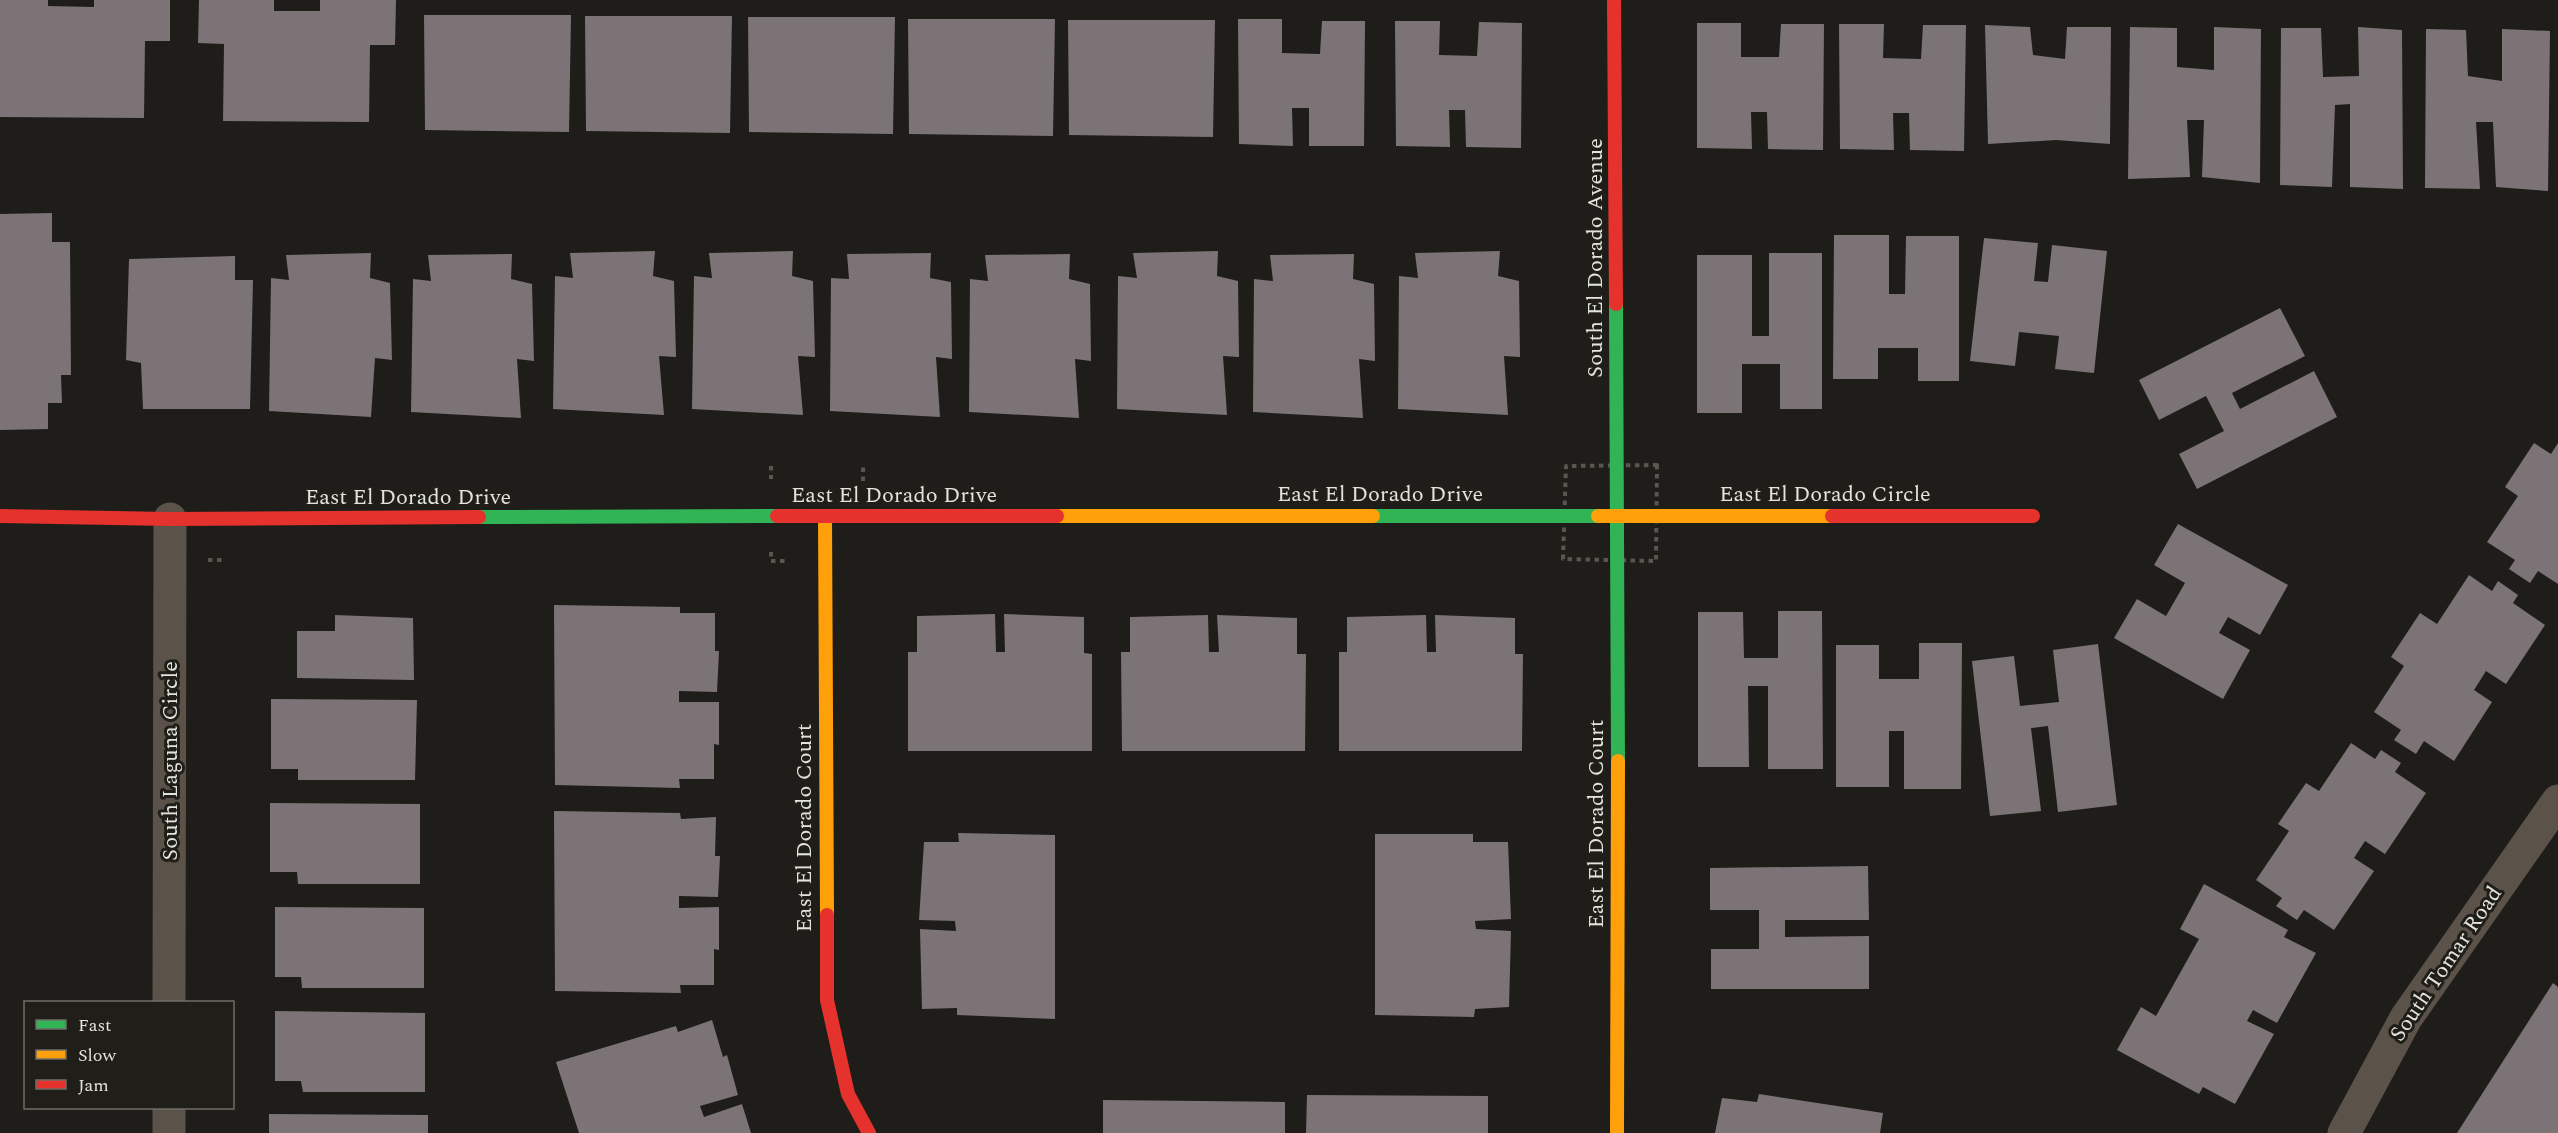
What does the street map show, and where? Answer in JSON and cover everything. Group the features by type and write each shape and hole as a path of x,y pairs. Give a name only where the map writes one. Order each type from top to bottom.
{"street":[{"name":"South El Dorado Avenue","path":"1614,0 1618,515"},
{"name":"East El Dorado Drive","path":"0,516 170,519 1618,515"},
{"name":"East El Dorado Circle","path":"1618,515 2033,516"},
{"name":"East El Dorado Court","path":"1617,1133 1618,515"},
{"name":"East El Dorado Court","path":"825,516 827,1000 848,1094 869,1133"},
{"name":"South Laguna Circle","path":"169,1001 170,519"},
{"name":"South Tomar Road","path":"2344,1133 2406,1018 2558,801"},
{"path":"169,1109 169,1133"}],"building":[{"path":"0,0 48,0 48,6 94,7 94,0 170,0 170,41 145,41 144,118 0,117"},
{"path":"199,0 274,0 274,11 320,11 320,0 396,0 395,45 370,45 369,122 223,121 224,44 198,43"},
{"path":"424,15 571,15 569,132 425,130"},
{"path":"585,16 732,16 730,133 586,131"},
{"path":"748,17 895,17 893,134 749,132"},
{"path":"908,19 1055,19 1053,136 909,134"},
{"path":"1238,19 1282,19 1282,53 1320,54 1322,21 1365,21 1364,146 1309,146 1309,108 1292,108 1293,146 1239,144"},
{"path":"1068,20 1215,20 1213,137 1069,135"},
{"path":"1395,21 1440,21 1439,55 1477,56 1479,22 1522,23 1521,148 1466,147 1465,110 1449,110 1450,147 1396,146"},
{"path":"1697,23 1741,23 1741,57 1779,57 1781,24 1824,24 1823,150 1768,149 1767,112 1751,112 1752,149 1697,148"},
{"path":"1839,24 1884,24 1883,58 1921,59 1923,25 1966,25 1964,151 1910,150 1909,113 1893,113 1894,150 1840,149"},
{"path":"1985,25 2030,27 2033,55 2065,59 2067,27 2111,27 2110,144 2056,140 1988,144"},
{"path":"2130,27 2177,28 2177,67 2214,70 2214,27 2261,29 2260,183 2202,177 2204,120 2187,120 2190,177 2128,179"},
{"path":"2358,27 2402,30 2403,189 2350,187 2350,104 2335,105 2332,187 2280,185 2281,28 2321,28 2323,77 2359,76"},
{"path":"2426,29 2466,30 2468,76 2502,81 2502,29 2550,31 2548,191 2496,187 2493,122 2476,122 2480,189 2425,188"},
{"path":"52,213 52,242 70,242 71,375 61,375 62,403 48,403 48,429 0,430 0,214"},
{"path":"1834,235 1889,235 1889,294 1905,294 1906,236 1959,236 1959,381 1918,381 1918,348 1878,348 1878,379 1833,379"},
{"path":"1984,238 2038,243 2034,281 2048,282 2052,245 2107,251 2094,373 2055,369 2059,336 2019,332 2015,366 1970,361"},
{"path":"655,251 653,276 674,281 676,357 659,356 664,415 553,409 555,276 573,278 570,253"},
{"path":"793,251 792,276 813,281 815,357 798,356 803,415 692,409 694,276 712,278 709,253"},
{"path":"1218,251 1217,276 1238,281 1239,357 1223,356 1227,415 1117,409 1118,276 1137,278 1133,253"},
{"path":"1500,251 1498,276 1519,281 1520,357 1504,356 1508,415 1398,409 1399,276 1418,278 1415,253"},
{"path":"371,253 370,278 390,283 392,360 375,358 371,417 269,411 271,278 289,280 286,255"},
{"path":"931,253 930,278 951,282 952,359 936,357 940,417 830,411 831,278 849,279 847,254"},
{"path":"1769,253 1822,253 1822,409 1780,409 1780,364 1742,364 1742,413 1697,413 1697,255 1752,255 1752,336 1769,336"},
{"path":"512,254 511,279 532,284 534,361 517,359 521,418 411,412 413,279 431,281 428,255"},
{"path":"1070,254 1069,279 1090,284 1091,361 1075,359 1079,418 969,412 970,279 988,281 985,255"},
{"path":"1354,254 1353,279 1374,284 1375,361 1359,359 1363,418 1253,412 1254,279 1273,281 1270,255"},
{"path":"235,256 235,280 253,280 250,409 143,409 141,363 126,360 129,259"},
{"path":"2280,308 2305,356 2232,393 2240,409 2314,371 2337,417 2197,489 2179,454 2224,431 2206,396 2159,420 2139,380"},
{"path":"2534,443 2551,454 2558,443 2558,584 2538,571 2530,583 2509,569 2515,560 2487,542 2518,496 2505,487"},
{"path":"2178,524 2288,585 2260,635 2228,617 2219,633 2250,650 2223,699 2114,638 2137,599 2166,616 2185,583 2154,565"},
{"path":"2469,575 2492,591 2498,581 2518,595 2513,603 2545,625 2506,684 2486,671 2474,690 2492,702 2454,761 2424,741 2416,754 2394,740 2401,730 2374,712 2404,666 2391,657 2420,613 2437,624"},
{"path":"554,605 680,607 680,613 715,613 715,651 719,651 717,692 679,691 679,702 719,702 719,745 714,744 714,779 679,779 680,788 555,785"},
{"path":"1778,611 1822,611 1823,769 1768,769 1768,686 1748,686 1749,767 1698,767 1698,612 1743,612 1744,658 1778,658"},
{"path":"995,614 996,652 1005,652 1004,614 1084,617 1084,653 1092,654 1092,751 908,751 908,652 917,652 917,616"},
{"path":"335,615 413,618 414,680 297,678 297,631 335,631"},
{"path":"1208,615 1209,652 1219,652 1217,615 1297,618 1297,654 1306,654 1305,751 1122,751 1121,652 1130,652 1130,617"},
{"path":"1426,615 1427,652 1436,652 1435,615 1515,618 1515,654 1523,654 1522,751 1339,751 1339,652 1347,652 1347,617"},
{"path":"1919,643 1962,643 1961,789 1904,789 1904,731 1889,731 1889,787 1836,787 1836,645 1879,645 1879,679 1919,679"},
{"path":"2098,644 2117,805 2058,812 2048,726 2031,728 2041,811 1990,816 1972,661 2014,656 2020,706 2059,702 2053,650"},
{"path":"271,699 417,700 415,780 298,780 298,769 271,769"},
{"path":"2351,743 2375,759 2381,750 2401,763 2395,772 2426,793 2385,854 2365,841 2354,858 2374,871 2334,930 2304,910 2297,920 2276,906 2282,898 2256,880 2289,831 2278,824 2306,783 2319,791"},
{"path":"270,803 420,804 420,884 298,884 297,872 270,872"},
{"path":"554,811 680,813 681,819 716,817 715,856 720,856 718,897 679,896 679,908 719,907 719,950 714,949 714,985 680,985 681,993 555,991"},
{"path":"958,833 1055,835 1055,1019 957,1015 957,1008 922,1009 920,929 956,931 955,921 919,920 924,842 959,842"},
{"path":"1375,834 1473,834 1473,842 1508,842 1511,919 1475,921 1476,929 1511,931 1509,1007 1475,1009 1474,1017 1375,1015"},
{"path":"1868,866 1869,920 1785,920 1785,937 1869,936 1869,989 1711,989 1711,949 1759,949 1759,910 1710,910 1710,868"},
{"path":"2204,884 2288,930 2284,937 2316,953 2277,1023 2253,1010 2247,1021 2274,1034 2235,1104 2203,1087 2199,1094 2117,1050 2141,1007 2156,1016 2199,939 2180,929"},
{"path":"275,907 424,908 424,988 302,988 301,977 275,977"},
{"path":"2553,983 2558,987 2558,1133 2457,1133"},
{"path":"275,1011 425,1013 425,1092 303,1092 301,1081 275,1081"},
{"path":"712,1020 723,1057 727,1055 738,1095 700,1106 704,1117 742,1104 751,1133 579,1133 556,1062 676,1026 678,1032"},
{"path":"1759,1094 1883,1113 1880,1133 1715,1133 1722,1098 1757,1102"},
{"path":"1307,1095 1488,1096 1488,1133 1306,1133"},
{"path":"1103,1100 1285,1102 1285,1133 1103,1133"},
{"path":"269,1114 428,1115 428,1133 269,1133"}],"traffic: fast":[{"path":"1616,304 1618,761"},
{"path":"479,517 777,516"},
{"path":"1373,516 1598,516"}],"traffic: slow":[{"path":"825,516 827,915"},
{"path":"1057,516 1373,516"},
{"path":"1598,516 1832,516"},
{"path":"1617,1133 1618,761"}],"traffic: jam":[{"path":"1614,0 1616,304"},
{"path":"0,516 170,519 479,517"},
{"path":"777,516 1057,516"},
{"path":"1832,516 2033,516"},
{"path":"827,915 827,1000 848,1094 869,1133"}]}
